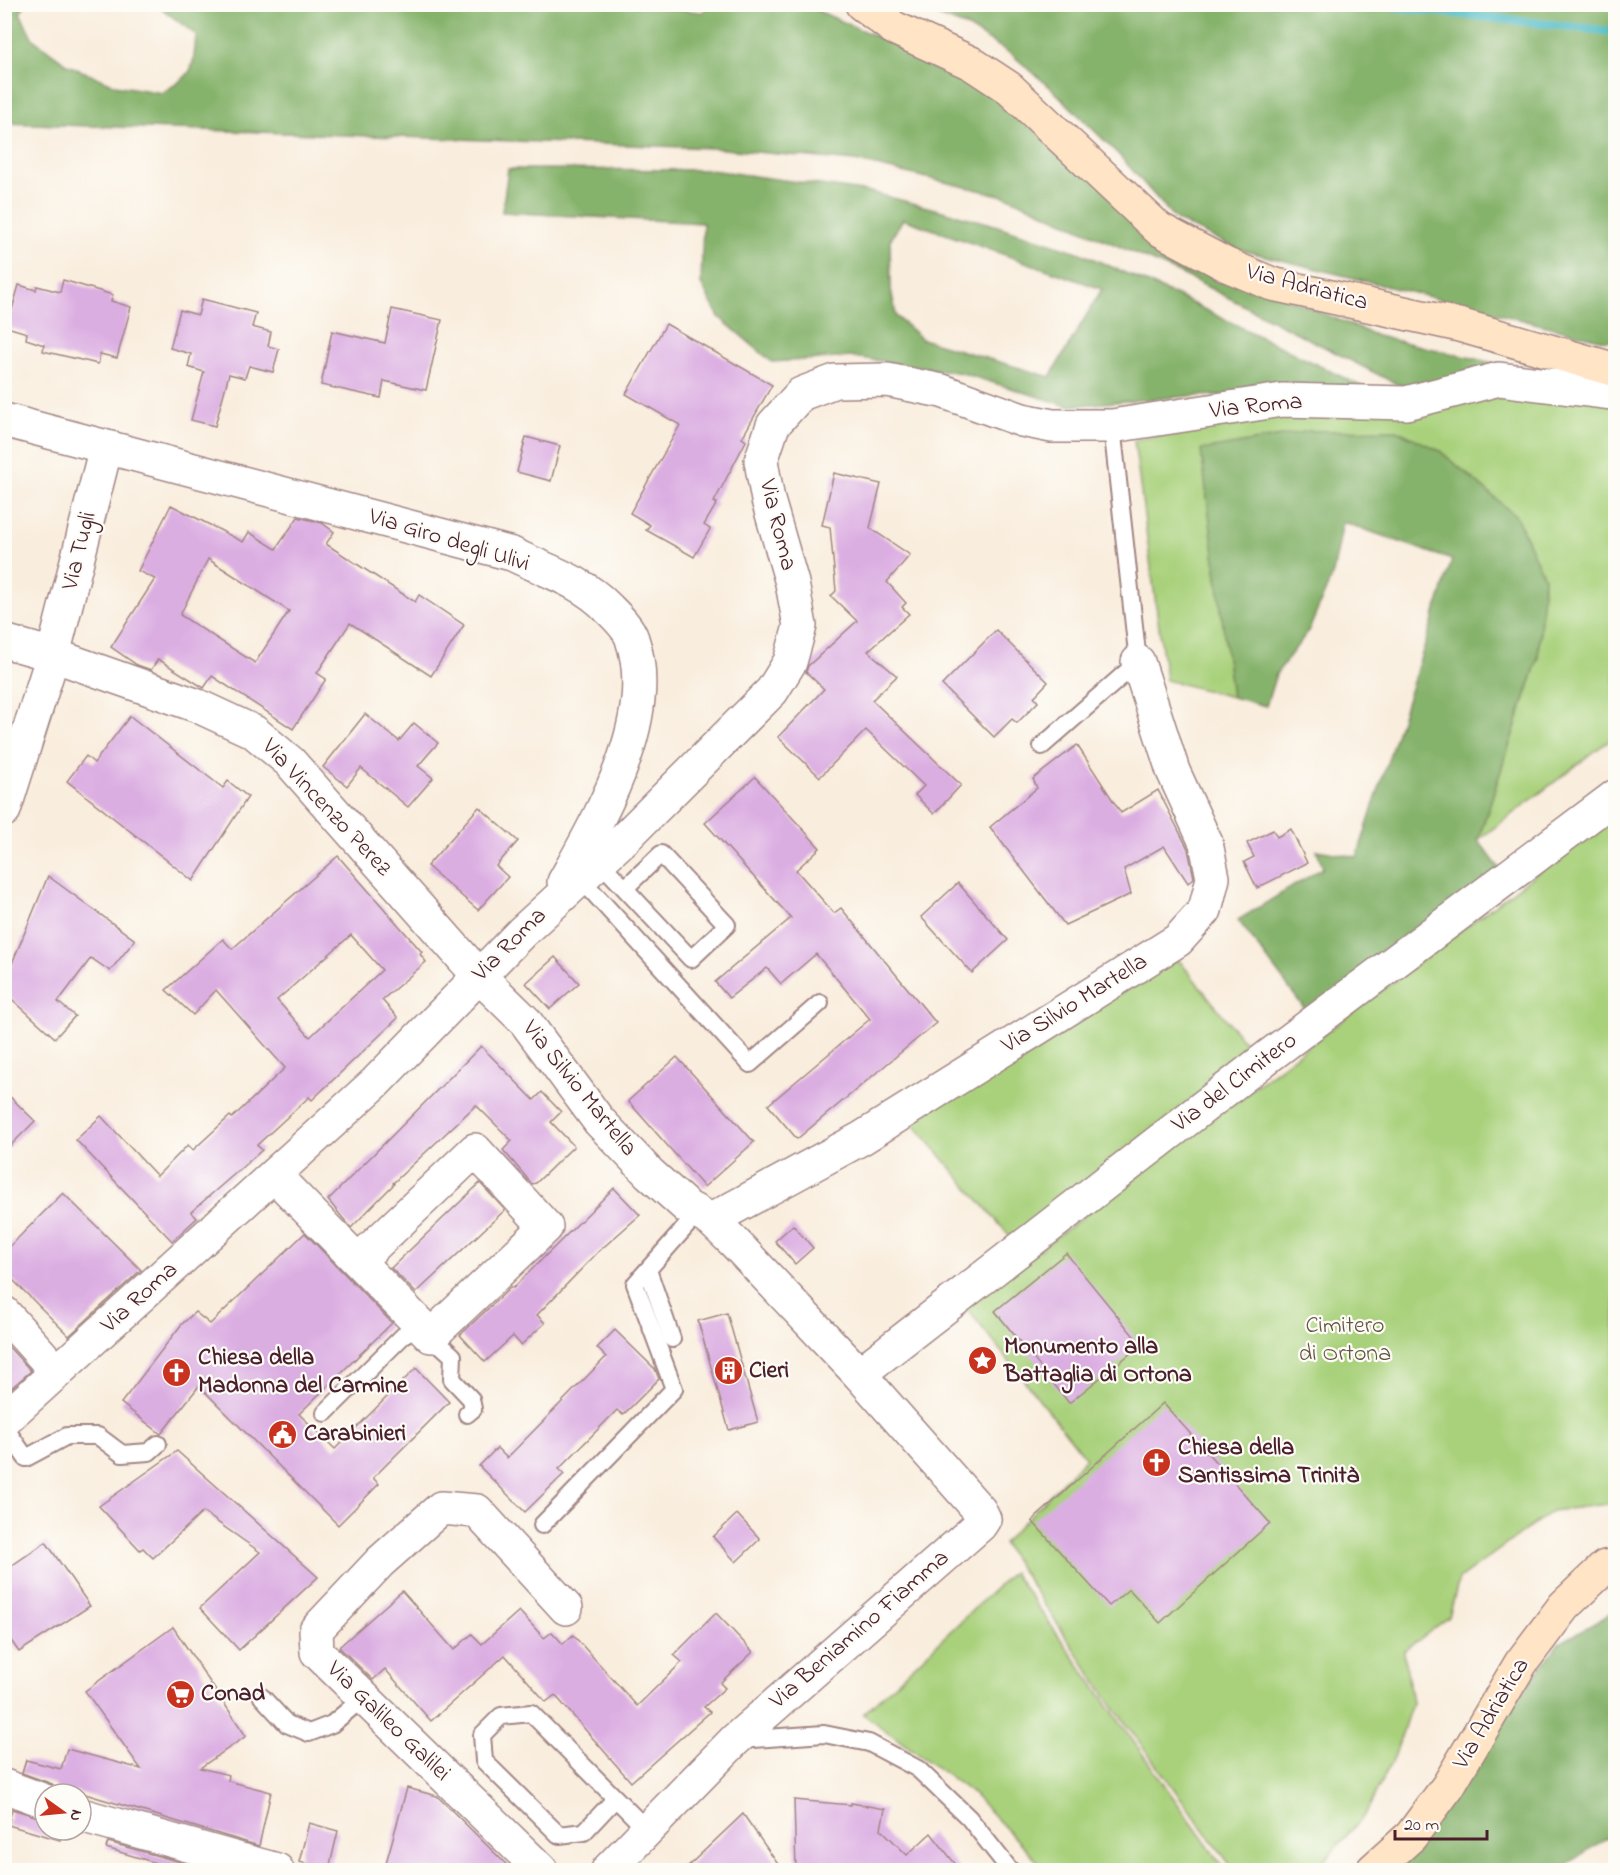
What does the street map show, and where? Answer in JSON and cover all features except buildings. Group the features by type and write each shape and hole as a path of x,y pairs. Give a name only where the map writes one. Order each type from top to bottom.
{"main road":[{"name":"Via Adriatica","path":"862,4 894,28 971,63 1009,88 1159,229 1227,265 1272,284 1459,325 1616,370"},
{"name":"Via Adriatica","path":"1373,1870 1412,1836 1442,1795 1521,1663 1564,1606 1605,1567 1616,1565"}],"street":[{"name":"Via Roma","path":"4,1420 375,1083 553,902 590,869 772,691 790,662 800,626 792,583 768,500 761,461 773,425 801,394 836,381 887,380 942,391 1022,420 1052,426 1112,426 1282,400 1406,403 1499,379 1611,393 1616,388"},
{"name":"Via Giro degli Ulivi","path":"4,420 512,554 579,585 606,606 632,637 641,677 637,707 625,752 610,791 553,902"},
{"name":"Via Tugli","path":"4,810 53,655 106,447"},
{"name":"Via Vincenzo Perez","path":"4,641 53,655 198,706 254,732 290,762 479,976"},
{"name":"Via Silvio Martella","path":"705,1216 802,1173 881,1127 1178,940 1205,910 1213,878 1206,843 1173,771 1138,662"},
{"name":"Via del Cimitero","path":"859,1374 1269,1056 1616,796"},
{"name":"Via Silvio Martella","path":"479,976 525,1021 599,1121 649,1173 687,1207 705,1216 859,1374 959,1486 984,1519"},
{"path":"274,1175 424,1329 546,1227 475,1150 358,1261"},
{"path":"4,1314 57,1372"},
{"name":"Via Galileo Galilei","path":"541,1870 317,1652 316,1630 380,1562 441,1508 477,1511 566,1608"},
{"name":"Via Beniamino Fiamma","path":"608,1870 735,1740 824,1664 984,1519"},
{"path":"4,1786 33,1797"},
{"path":"93,1818 278,1870"}],"lane":[{"path":"1042,746 1138,662 1112,426"},
{"path":"590,869 625,888 691,959 727,925 661,854 625,888"},
{"path":"590,869 750,1064 820,1003"},
{"path":"542,1525 674,1389 635,1284 705,1216"},
{"path":"648,1270 672,1339"},
{"path":"325,1413 424,1329 453,1356 452,1379 471,1399 473,1409 467,1414"},
{"path":"4,1426 26,1458 67,1436 98,1436 122,1454 149,1452 158,1444"},
{"path":"262,1697 287,1724 309,1733 332,1724 364,1698"},
{"path":"615,1799 584,1832 560,1835 484,1761 482,1735 501,1716 531,1713 646,1830"},
{"name":"Via Beniamino Fiamma","path":"735,1740 824,1734 869,1743 918,1769 969,1818 1010,1870"}],"green space":[{"path":"616,4 703,12 708,5 805,5 981,83 1242,279 1377,336 1498,364 1410,391 1188,277 1008,197 855,161 713,148 5,123 5,5 25,5 20,13 33,39 68,65 115,85 162,93 190,71 196,35 157,5"},
{"path":"910,5 1615,5 1615,338 1607,341 1237,249 1176,220 1119,155 1051,88 1010,53 967,27"},
{"path":"508,169 711,170 870,192 988,223 1078,252 1179,297 1373,392 1190,396 1068,406 962,373 853,357 772,362 719,317 701,284 703,223 502,212","holes":["903,219 1102,289 1050,377 922,339 896,316 891,289 890,240"]},
{"path":"1506,387 1615,399 1615,744 1611,739 1478,840 1538,658 1544,577 1202,450 1232,697 1166,680 1134,440 1266,416"},
{"path":"1396,430 1440,451 1516,516 1544,577 1538,658 1478,840 1500,869 1310,1016 1238,920 1323,868 1317,850 1357,857 1452,560 1343,522 1333,573 1309,630 1276,674 1266,706 1232,697 1201,450 1310,431"},
{"name":"Cimitero di Ortona","path":"1615,814 1615,1503 1552,1511 1459,1579 1449,1617 1404,1651 1412,1703 1395,1755 1366,1813 1317,1870 1234,1870 1109,1701 1003,1543 1086,1458 965,1306"},
{"path":"1178,959 1257,1058 1013,1240 909,1119"},
{"path":"1013,1572 1225,1870 1046,1870 973,1794 863,1714"},
{"path":"1615,1611 1615,1832 1558,1870 1396,1870 1558,1644"}],"waterway":[{"path":"1371,4 1616,32"}],"place":[{"name":"Monumento alla Battaglia di Ortona","path":"983,1361"},
{"name":"Cieri","path":"728,1371"},
{"name":"Chiesa della Madonna del Carmine","path":"177,1372"},
{"name":"Carabinieri","path":"283,1434"},
{"name":"Chiesa della Santissima Trinità","path":"1157,1462"},
{"name":"Conad","path":"180,1694"}]}
